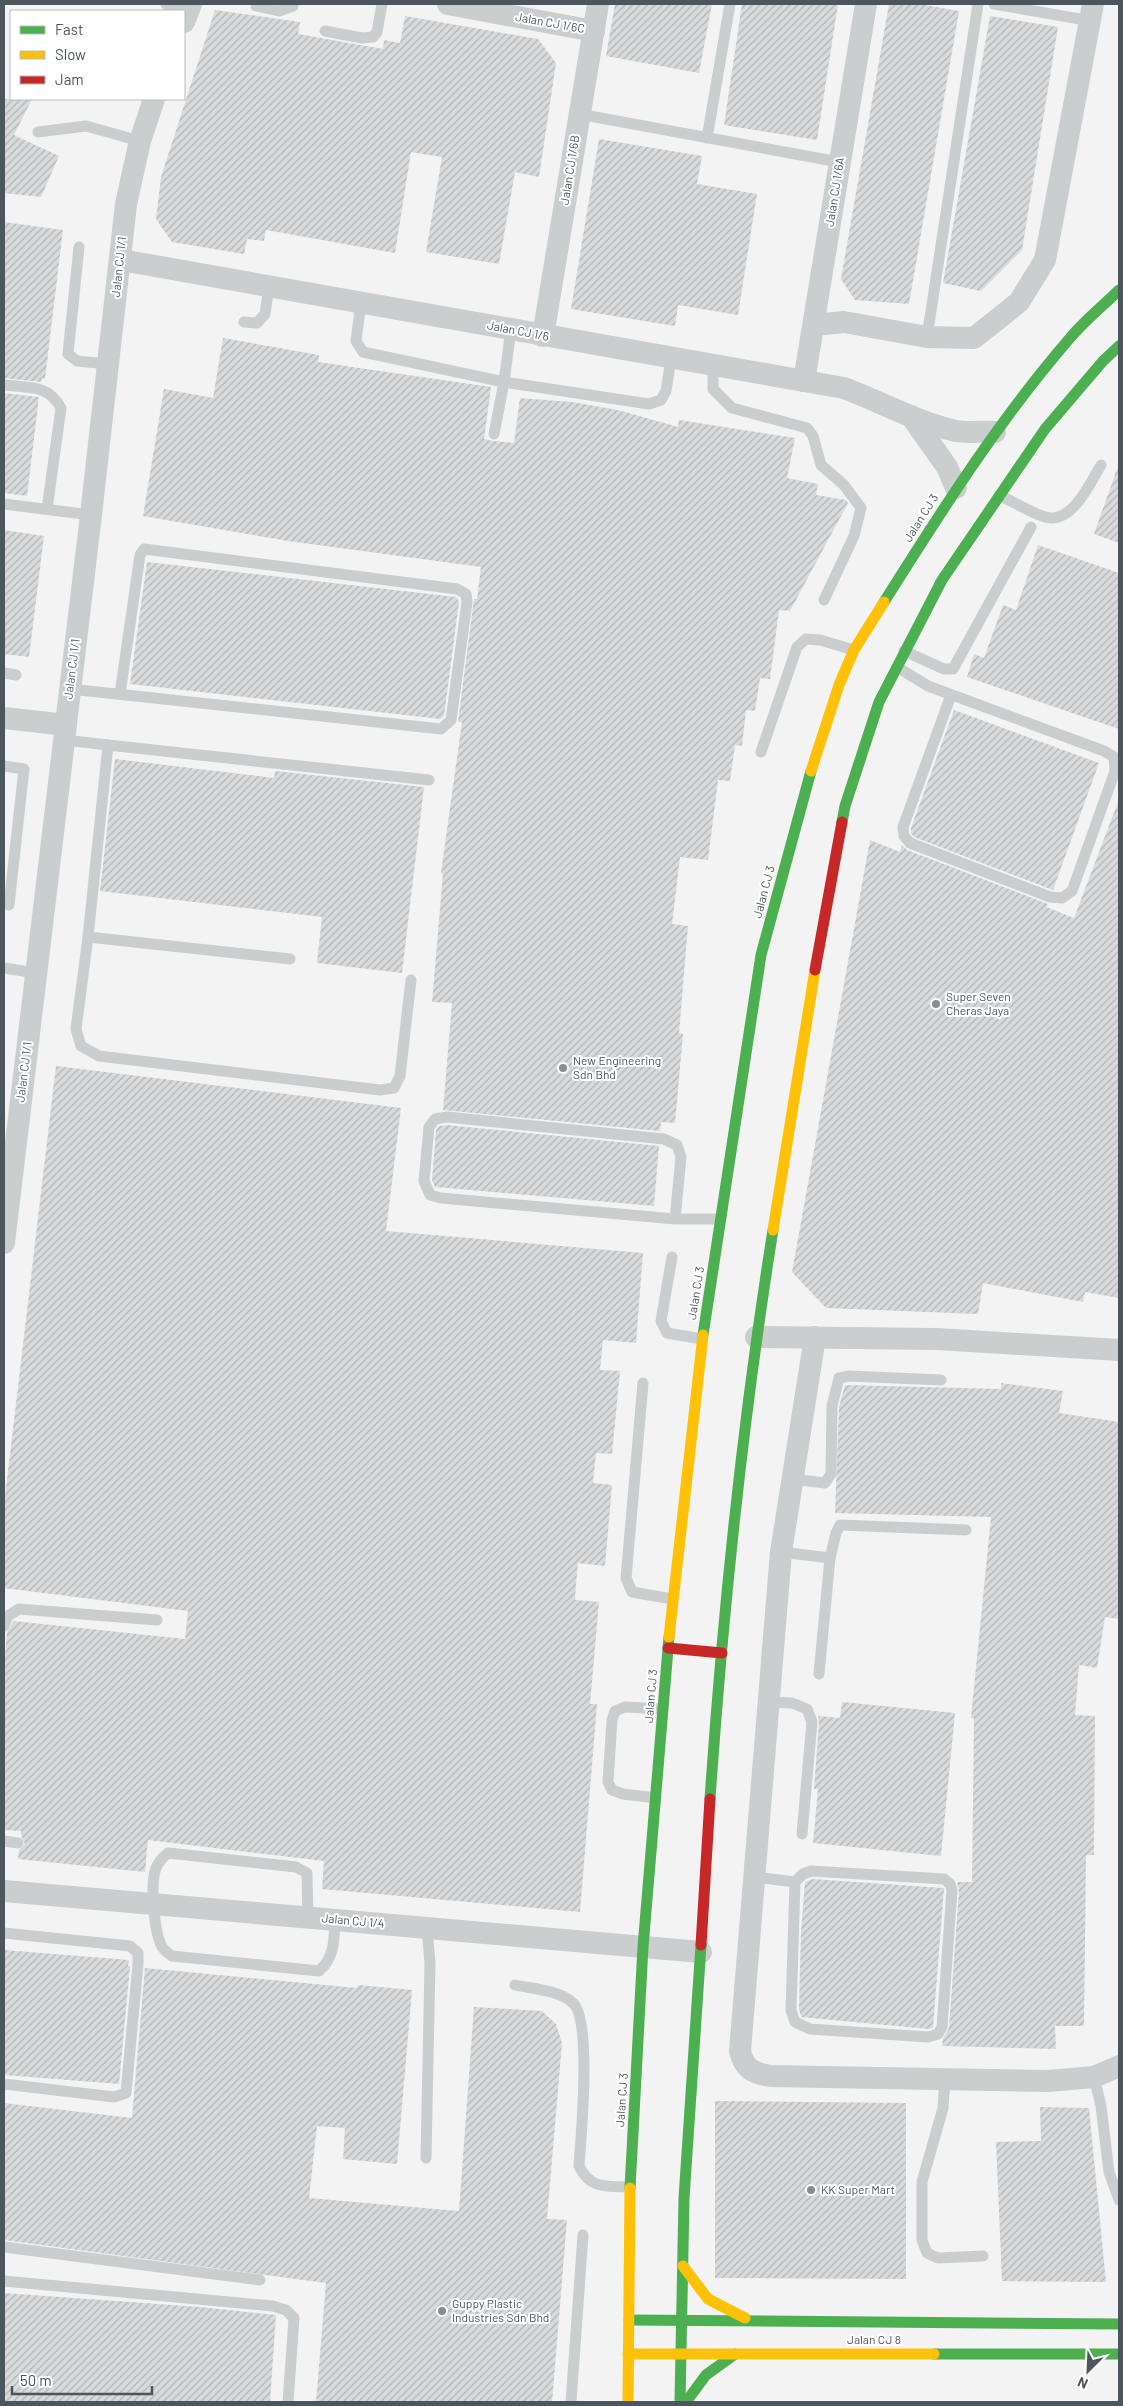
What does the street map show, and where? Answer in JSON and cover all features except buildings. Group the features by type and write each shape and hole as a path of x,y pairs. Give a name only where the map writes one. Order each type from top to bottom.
{"street":[{"name":"Jalan CJ 1/6C","path":"448,4 594,30"},
{"name":"Jalan CJ 1/6B","path":"543,336 598,4"},
{"name":"Jalan CJ 1/6A","path":"804,381 866,4"},
{"path":"814,325 844,322 927,337 974,338 1019,302 1045,260 1092,13"},
{"name":"Jalan CJ 1/1","path":"4,1238 91,515 126,204 140,141 154,100"},
{"name":"Jalan CJ 1/6","path":"121,260 671,359 844,388 886,403 911,416 958,431 995,432"},
{"name":"Jalan CJ 3","path":"628,2402 630,2188 644,1947 672,1599 702,1339 762,954 804,793 839,685 854,650 956,488 995,432 1071,336 1117,293"},
{"path":"680,2402 680,2321 684,2198 722,1653 756,1338 816,962 845,806 879,702 942,580 998,494 1046,429 1103,361 1119,346"},
{"name":"Jalan CJ 1/6","path":"911,416 947,467 956,488"},
{"path":"4,718 65,733"},
{"path":"815,1337 781,1552 767,1702 740,2051 742,2062 749,2070 770,2076 945,2080 1048,2080 1094,2077 1119,2066"},
{"path":"756,1338 937,1339 1119,1350"},
{"path":"668,1648 722,1653"},
{"name":"Jalan CJ 1/4","path":"4,1891 701,1952"},
{"path":"682,2266 708,2299 728,2311 754,2322"},
{"name":"Jalan CJ 8","path":"629,2320 1119,2324"},
{"name":"Jalan CJ 8","path":"628,2354 1119,2354"},
{"path":"686,2402 697,2382 714,2367 735,2354"}],"lane":[{"path":"166,4 179,10"},
{"path":"256,6 279,11 293,6 293,4"},
{"path":"325,31 362,38 373,37 377,32 382,4"},
{"path":"707,138 730,4"},
{"path":"927,337 978,4"},
{"path":"994,4 1092,13"},
{"path":"579,114 839,162"},
{"path":"38,132 86,126 140,141"},
{"path":"79,247 68,354 77,360 108,364"},
{"path":"244,322 257,323 265,314 269,287"},
{"path":"361,303 356,341 363,352 504,382 649,404 661,400 666,391 671,359"},
{"path":"494,434 511,330"},
{"path":"713,365 713,389 732,408 807,428 814,436 821,465 844,485 861,508 854,536 824,600"},
{"path":"4,385 46,390 54,396 61,408 47,510"},
{"path":"998,494 1046,518 1061,516 1078,504 1101,465"},
{"path":"4,504 91,515"},
{"path":"904,651 944,669 953,670 1031,527"},
{"path":"70,689 441,729 451,720 467,602 466,594 457,589 144,550 140,555 120,694"},
{"path":"761,752 797,648 806,639 820,640 854,650"},
{"path":"896,666 928,686 1104,751 1114,757 1115,771 1072,891 1062,898 1050,897 910,844 904,836 903,827 952,695"},
{"path":"4,673 16,675"},
{"path":"65,733 108,745 428,780"},
{"path":"108,745 88,937 76,1029 81,1046 99,1056 380,1090 394,1088 400,1076 411,980"},
{"path":"4,766 24,769 8,905"},
{"path":"88,937 290,959"},
{"path":"4,968 36,972"},
{"path":"675,1219 681,1157 677,1145 664,1139 447,1117 435,1118 430,1127 424,1181 430,1194 442,1198 675,1219 722,1219"},
{"path":"672,1257 661,1320 663,1328 667,1333 702,1339"},
{"path":"792,1480 825,1483 831,1474 832,1406 839,1378 849,1376 941,1380"},
{"path":"643,1383 626,1578 632,1592 672,1599"},
{"path":"818,1674 830,1558 836,1532 840,1526 966,1530"},
{"path":"781,1552 830,1558"},
{"path":"4,1626 8,1616 19,1609 157,1620"},
{"path":"767,1702 792,1703 807,1709 812,1722 802,1834"},
{"path":"656,1798 623,1794 612,1790 608,1782 612,1720 615,1711 625,1708 663,1709"},
{"path":"4,1840 18,1843"},
{"path":"308,1918 307,1872 296,1867 168,1853 161,1859 155,1870 154,1904 161,1947 172,1956 319,1971 328,1963 333,1950 335,1920"},
{"path":"811,1871 944,1879 950,1884 952,1890 942,2027 938,2034 928,2037 810,2029 795,2022 791,2010 795,1882 802,1874 811,1871"},
{"path":"754,1877 795,1882"},
{"path":"426,2158 430,1963 427,1928"},
{"path":"4,1933 130,1946 138,1953 126,2093 114,2097 4,2084"},
{"path":"515,1985 561,1996 574,2004 580,2017 584,2051 579,2166 586,2179 599,2186 630,2188"},
{"path":"1094,2077 1101,2106 1109,2172 1119,2200"},
{"path":"945,2080 943,2108 922,2182 922,2240 927,2253 938,2258 983,2256"},
{"path":"571,2402 583,2235"},
{"path":"4,2247 260,2280"},
{"path":"4,2281 273,2306 286,2310 294,2318 288,2402"}],"traffic: fast":[{"path":"884,602 972,466 1019,401 1076,331 1119,290"},
{"path":"842,822 845,806 879,702 942,580 1045,429 1103,361 1119,346"},
{"path":"703,1335 761,955 811,771"},
{"path":"710,1799 721,1656 735,1514 752,1372 773,1230"},
{"path":"630,2188 643,1947 669,1637"},
{"path":"680,2402 684,2198 701,1945"},
{"path":"629,2320 1119,2324"},
{"path":"686,2402 706,2375 735,2354"},
{"path":"934,2354 1119,2354"}],"traffic: slow":[{"path":"811,771 839,685 854,650 884,602"},
{"path":"773,1230 815,970"},
{"path":"669,1637 703,1335"},
{"path":"628,2402 630,2188"},
{"path":"683,2266 708,2299 745,2318"},
{"path":"628,2354 934,2354"}],"traffic: jam":[{"path":"815,970 842,822"},
{"path":"668,1648 722,1653"},
{"path":"701,1945 710,1799"}],"place":[{"name":"Super Seven Cheras Jaya","path":"936,1004"},
{"name":"New Engineering Sdn Bhd","path":"563,1068"},
{"name":"KK Super Mart","path":"811,2190"},
{"name":"Guppy Plastic Industries Sdn Bhd","path":"442,2311"}]}
